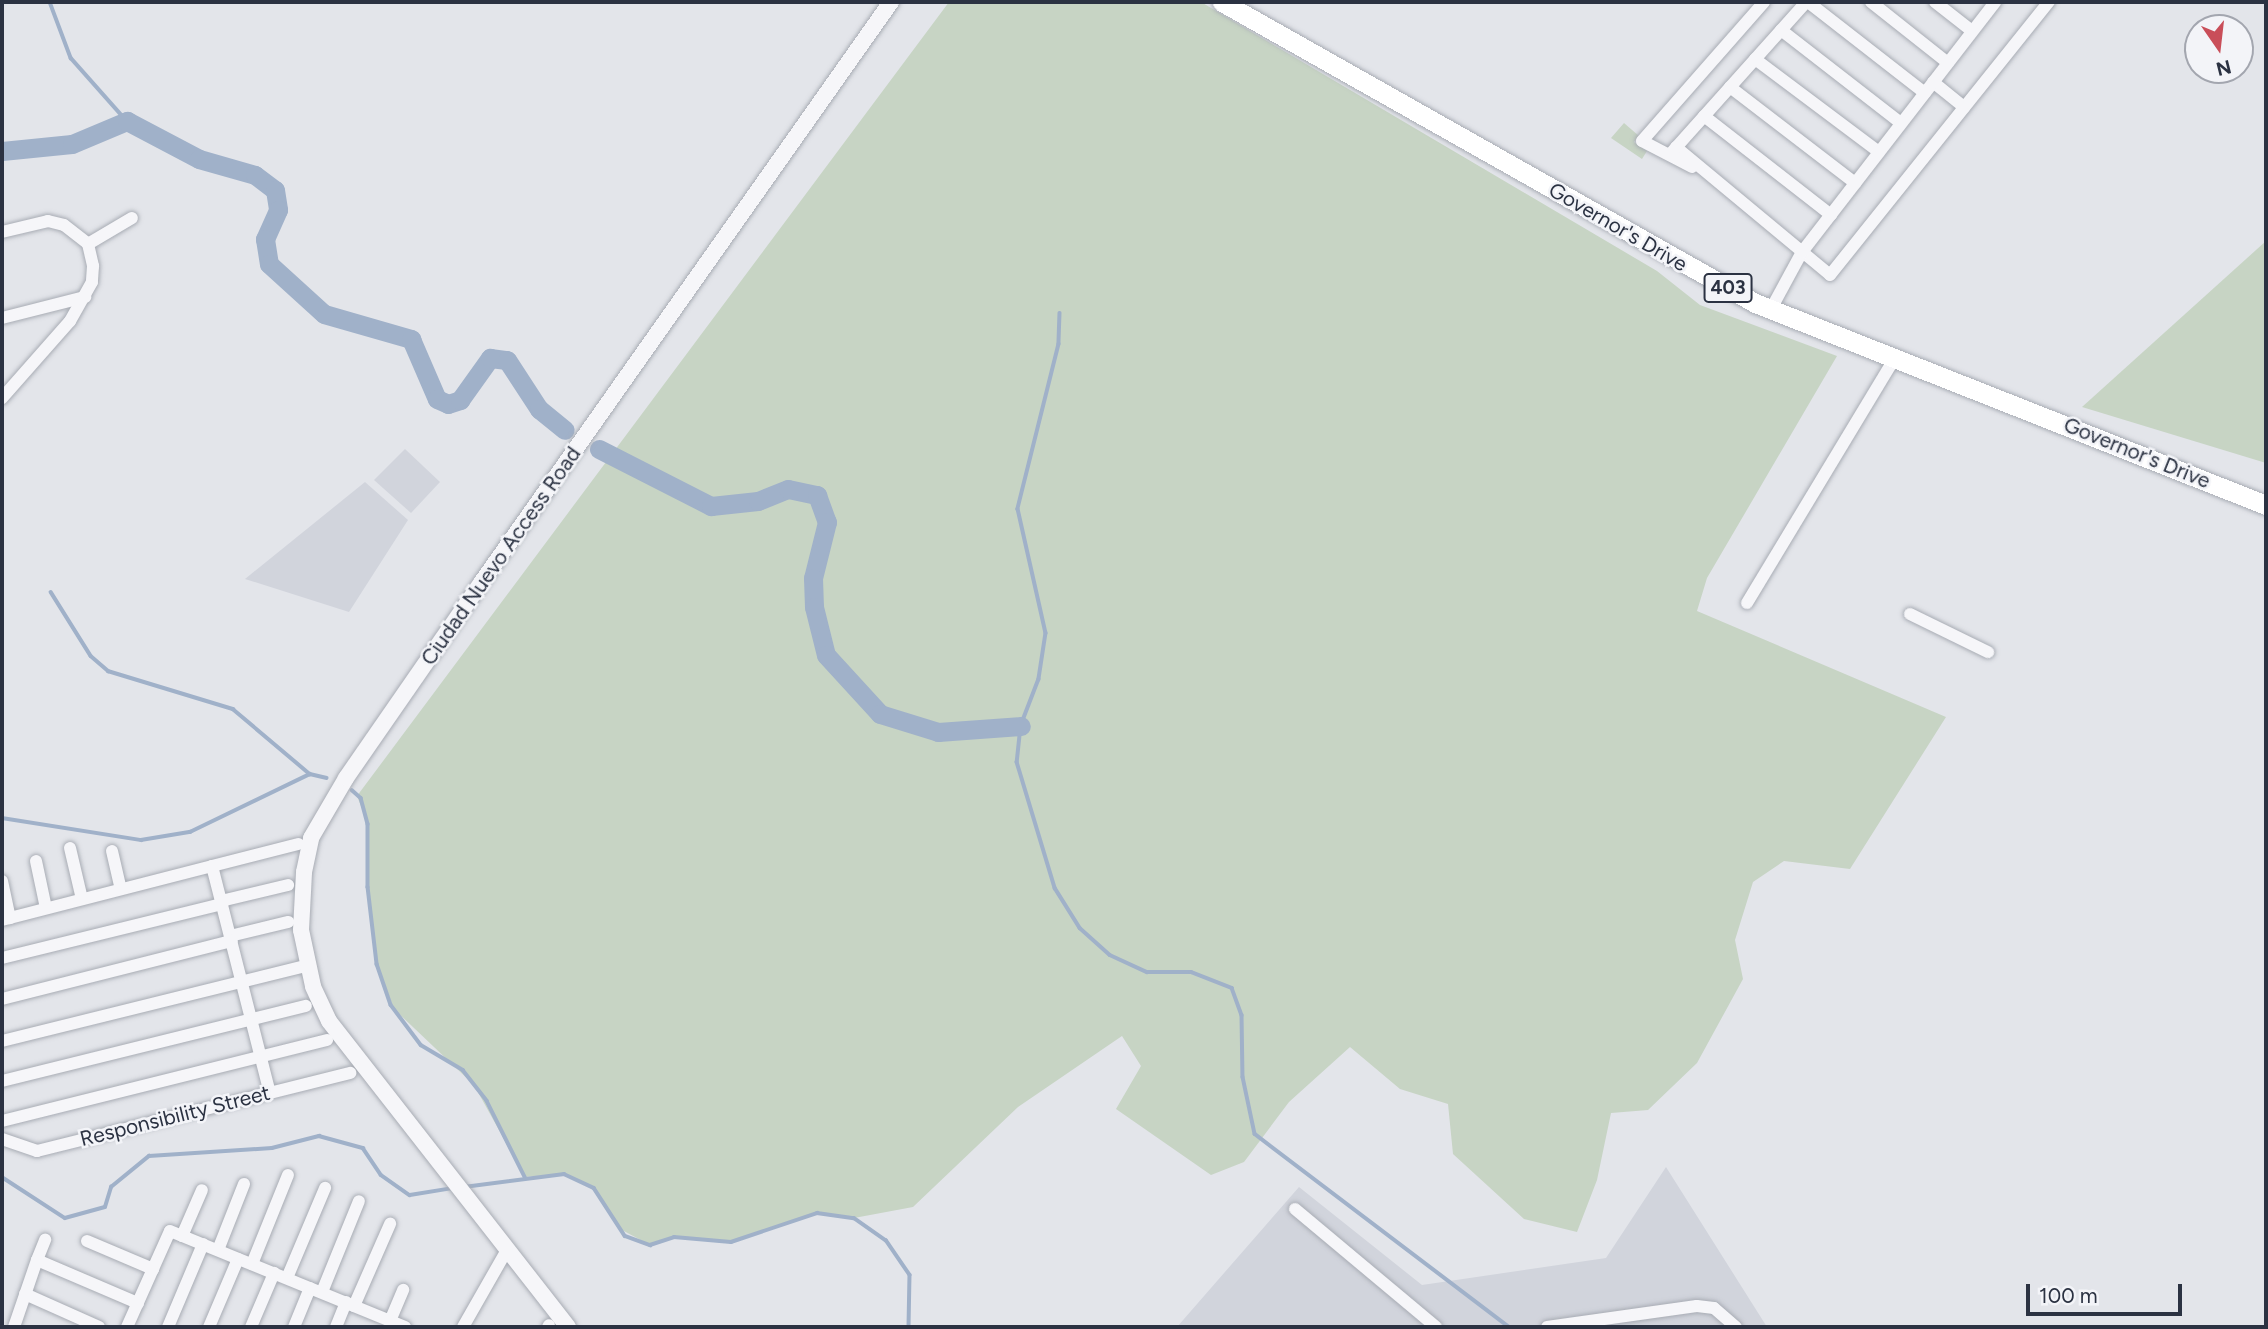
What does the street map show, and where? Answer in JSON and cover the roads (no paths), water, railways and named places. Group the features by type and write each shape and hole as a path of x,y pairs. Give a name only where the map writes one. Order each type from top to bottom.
{"main road":[{"name":"Governor's Drive","path":"1222,2 1771,309 2266,505"}],"street":[{"name":"Ciudad Nuevo Access Road","path":"503,1245 330,1021 307,965 301,930 304,872 311,838 334,797 891,2"},
{"path":"1763,2 1642,141 1673,151 1712,177 1830,275 2049,2"},
{"path":"1673,151 1807,2 1929,88 1964,107"},
{"path":"1871,2 1948,63"},
{"path":"1935,2 1972,31"},
{"path":"1771,309 1802,251 1994,2"},
{"path":"1781,30 1901,123"},
{"path":"1755,59 1879,152"},
{"path":"1730,87 1855,183"},
{"path":"1704,116 1831,215"},
{"path":"88,244 132,218"},
{"path":"2,232 48,221 64,225 88,244 93,266 85,297 70,321 2,398"},
{"path":"2,318 85,297"},
{"path":"1747,603 1894,359"},
{"path":"1910,614 1988,652"},
{"path":"2,881 6,919 298,844"},
{"path":"70,848 82,899"},
{"path":"112,851 121,889"},
{"path":"36,861 46,908"},
{"path":"212,866 270,1093"},
{"path":"2,958 288,885"},
{"path":"2,999 288,922"},
{"path":"2,1041 307,965"},
{"path":"2,1081 306,1006"},
{"path":"2,1121 327,1040"},
{"name":"Responsibility Street","path":"2,1139 37,1151 350,1073"},
{"path":"252,1264 288,1175"},
{"path":"218,1251 244,1184"},
{"path":"287,1278 325,1188"},
{"path":"182,1236 202,1189"},
{"path":"294,1327 316,1290 359,1201"},
{"path":"1295,1209 1436,1327"},
{"path":"336,1327 390,1224"},
{"path":"127,1327 170,1231 350,1304 383,1322 405,1327"},
{"path":"14,1327 45,1240"},
{"path":"87,1241 153,1269"},
{"path":"168,1327 203,1244"},
{"path":"463,1327 503,1245 568,1327"},
{"path":"209,1327 238,1259"},
{"path":"37,1260 138,1303"},
{"path":"251,1327 274,1273"},
{"path":"383,1322 403,1290"},
{"path":"25,1294 99,1327"},
{"path":"1547,1327 1697,1306 1714,1308 1737,1327"}],"waterway":[{"path":"50,2 71,58 127,121"},
{"path":"2,151 72,144 127,121 199,159 255,175 275,190 278,210 265,239 269,264 324,314 411,339 437,399 448,404 460,400 490,358 507,360 539,409 565,430"},
{"path":"1060,313 1059,344 1018,509 1046,633 1039,679 1021,726 1017,762 1055,888 1080,928 1110,955 1147,972 1191,972 1232,988 1242,1015 1243,1077 1255,1134 1509,1327"},
{"path":"599,449 711,506 758,501 788,489 817,495 827,522 813,578 814,607 826,655 880,714 938,732 1021,726"},
{"path":"51,592 91,656 108,671 233,709 310,774 327,778"},
{"path":"2,818 141,840 190,832 310,774"},
{"path":"352,790 361,798 368,824 368,887 377,964 391,1005 421,1045 463,1070 487,1101 525,1177"},
{"path":"2,1177 65,1218 105,1207 111,1187 149,1156 272,1148 319,1136 363,1148 381,1175 410,1195 453,1188"},
{"path":"464,1187 564,1174 594,1188 625,1236 650,1245 674,1237 731,1242 817,1213 854,1218 886,1240 910,1275 909,1327"}]}
